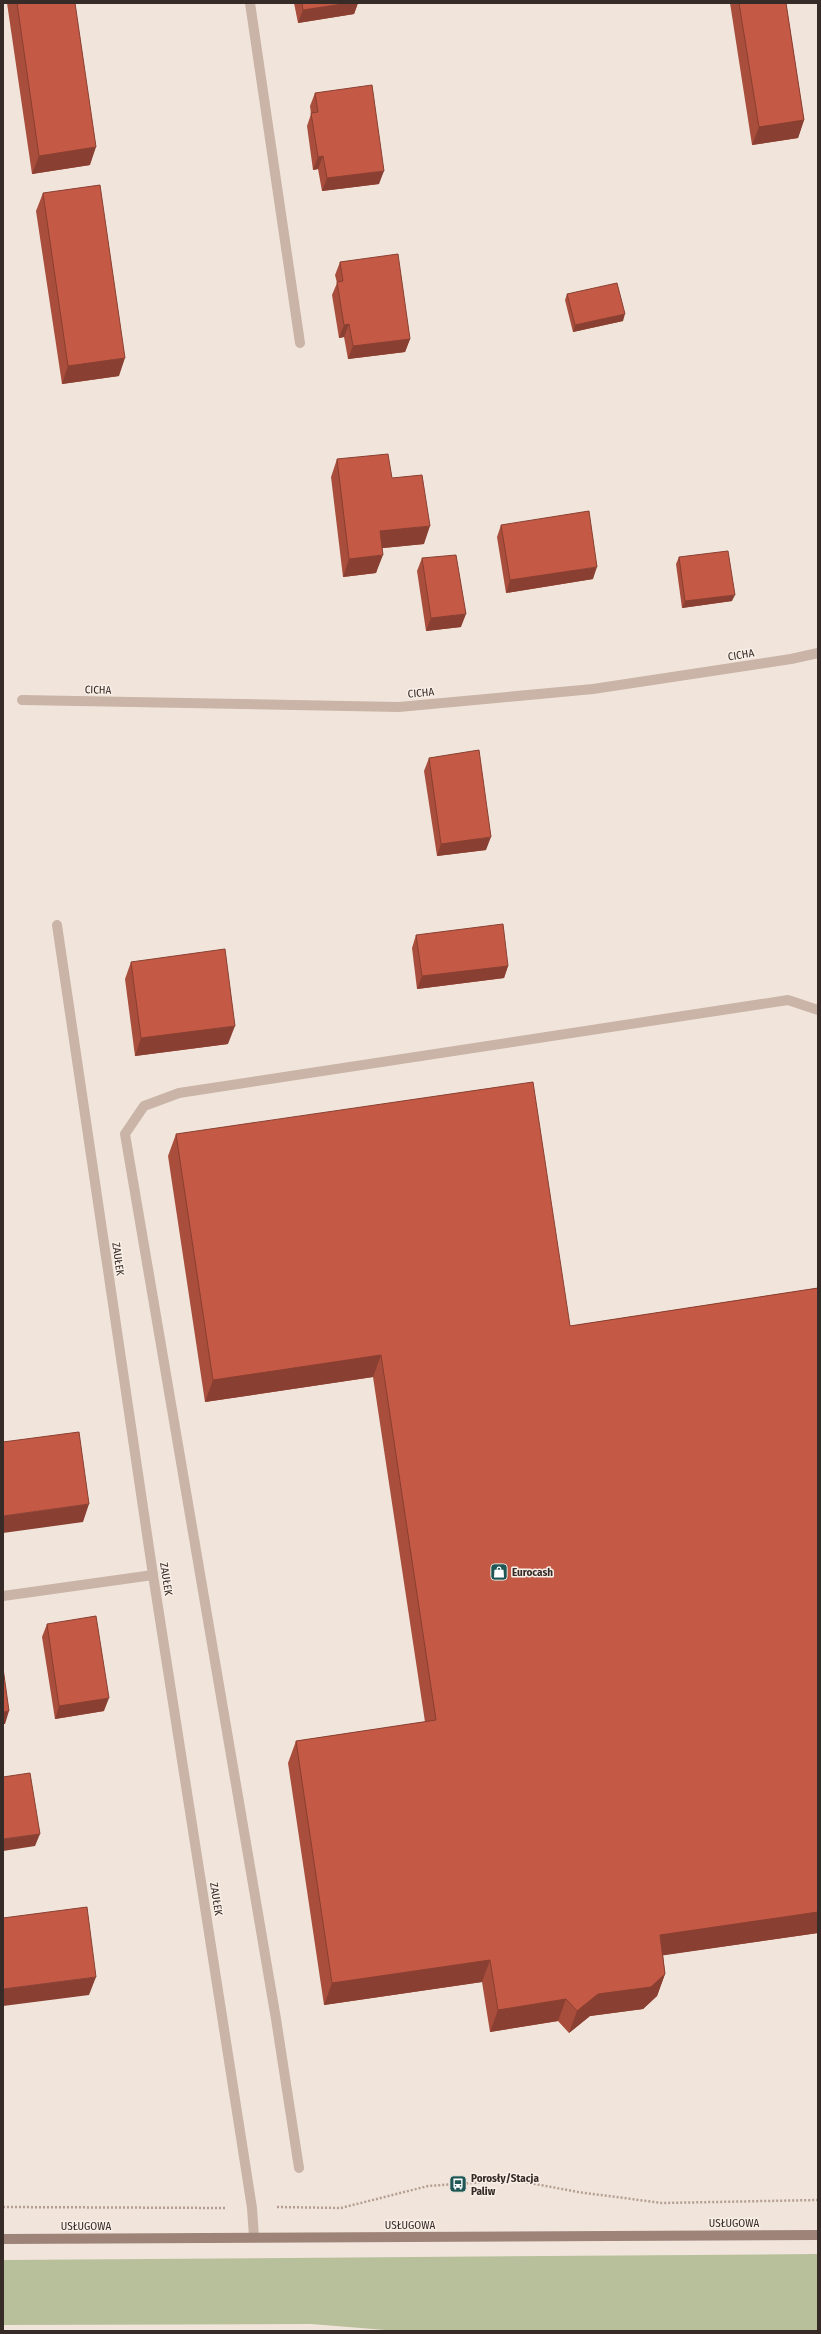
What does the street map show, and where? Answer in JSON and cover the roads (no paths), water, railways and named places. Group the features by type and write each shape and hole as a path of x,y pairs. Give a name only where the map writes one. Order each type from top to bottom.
{"street":[{"path":"250,3 300,343"},
{"name":"CICHA","path":"22,700 399,707 593,689 791,659 818,653"},
{"name":"ZAUŁEK","path":"57,925 153,1575 252,2208 254,2237"},
{"path":"299,2168 274,2003 126,1134 144,1106 179,1093 788,1000 818,1010"},
{"path":"3,1596 153,1575"},
{"name":"USŁUGOWA","path":"3,2239 818,2234"}],"place":[{"name":"Eurocash","path":"499,1572"},
{"name":"Porosły/Stacja Paliw","path":"458,2184"}]}
